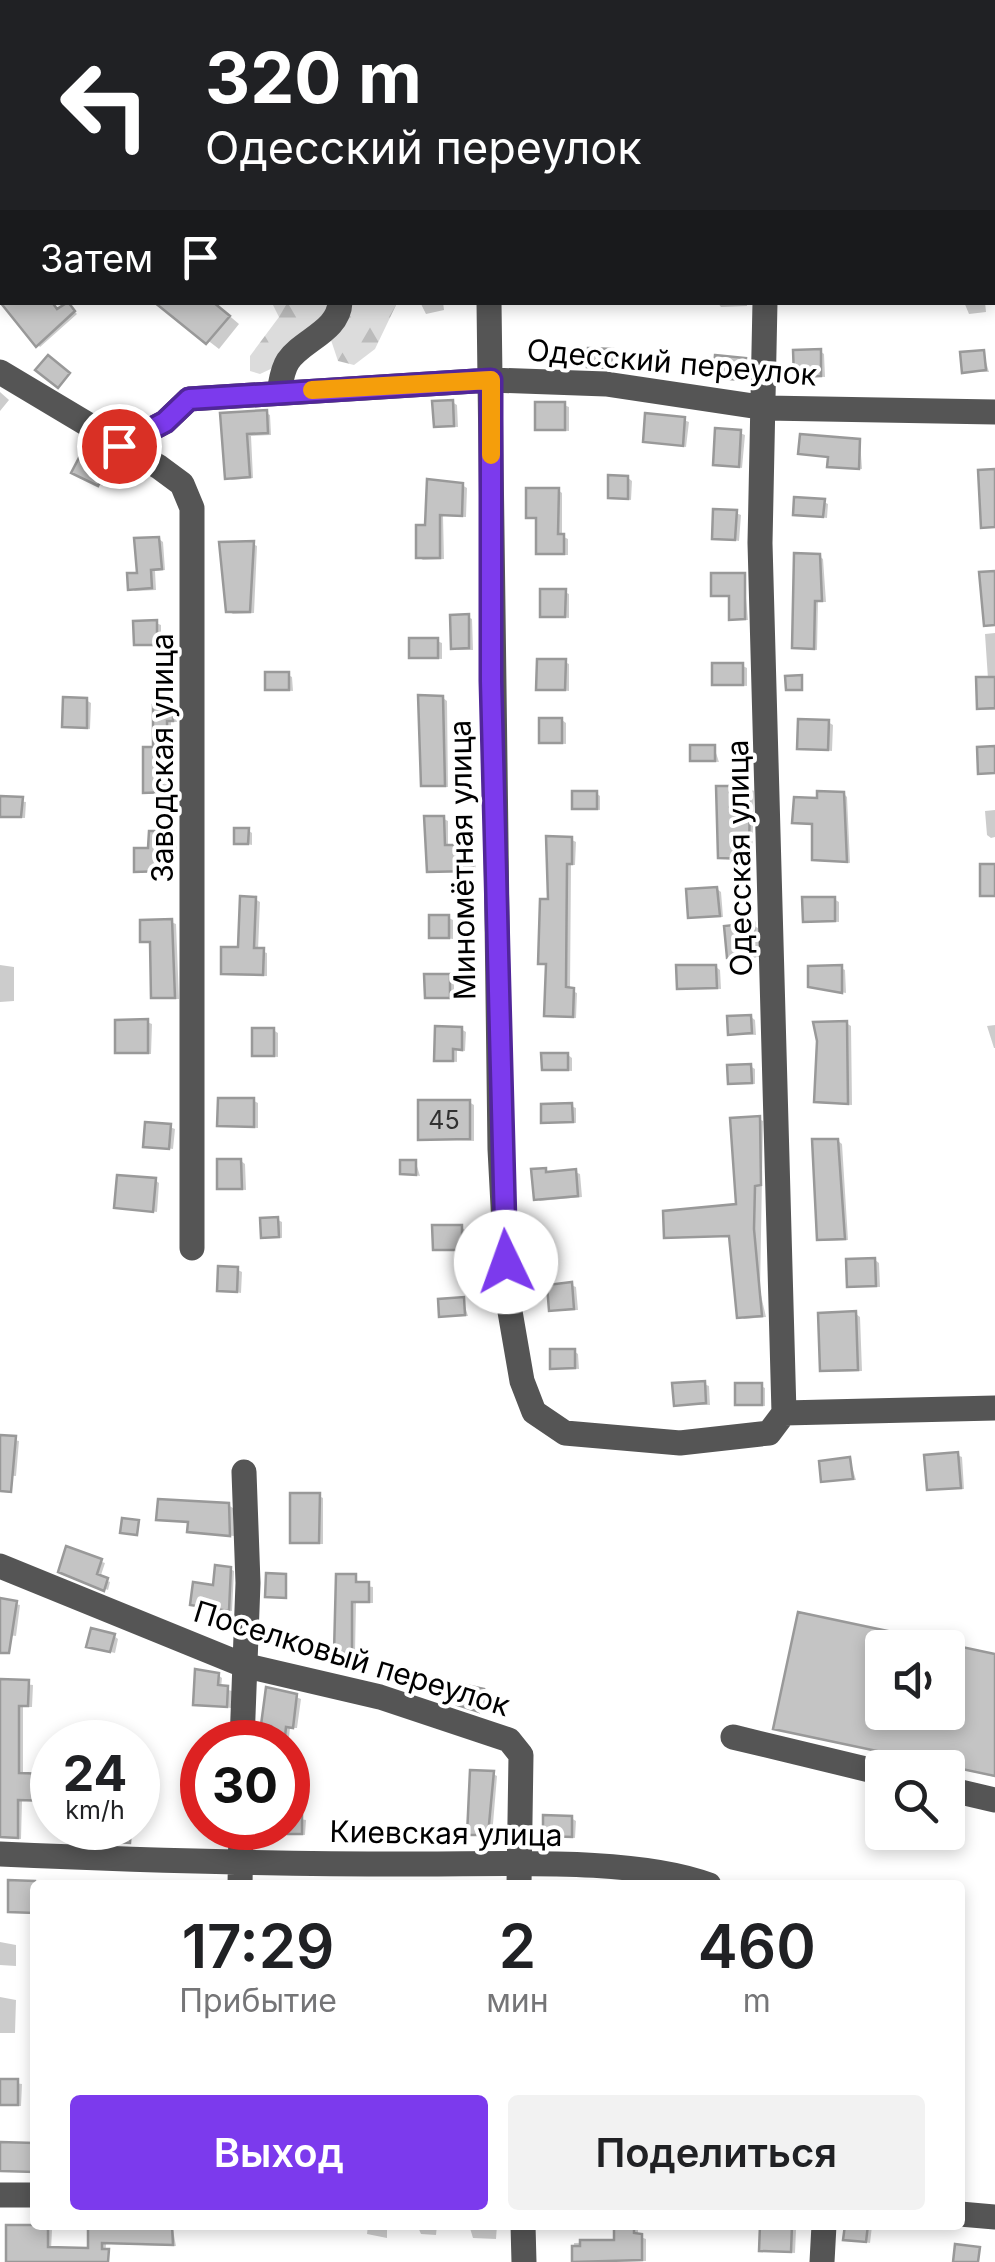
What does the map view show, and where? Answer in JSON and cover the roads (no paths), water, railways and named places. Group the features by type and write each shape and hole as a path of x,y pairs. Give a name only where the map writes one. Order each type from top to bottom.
{"street":[{"path":"279,392 290,358 328,327 339,305"},
{"name":"Миномётная улица","path":"488,305 500,1149 513,1342 534,1412 566,1433 680,1443 770,1432 784,1413"},
{"name":"Одесская улица","path":"765,305 766,408 760,543 784,1413"},
{"name":"Заводская улица","path":"0,372 182,484 189,494 195,534 192,1248"},
{"name":"Одесский переулок","path":"119,446 165,422 189,399 491,380 606,384 766,408 995,412"},
{"path":"784,1413 995,1408"},
{"path":"242,1720 248,1582 244,1472"},
{"name":"Поселковый переулок","path":"0,1566 243,1665 380,1697 518,1746 522,1755 519,1875"},
{"path":"733,1737 865,1769"},
{"path":"965,1793 995,1800"},
{"name":"Киевская улица","path":"0,1854 240,1874 662,1872 692,1880"},
{"path":"0,2195 30,2195"},
{"path":"965,2214 995,2217"},
{"path":"524,2230 524,2262"},
{"path":"822,2262 824,2230"}]}
